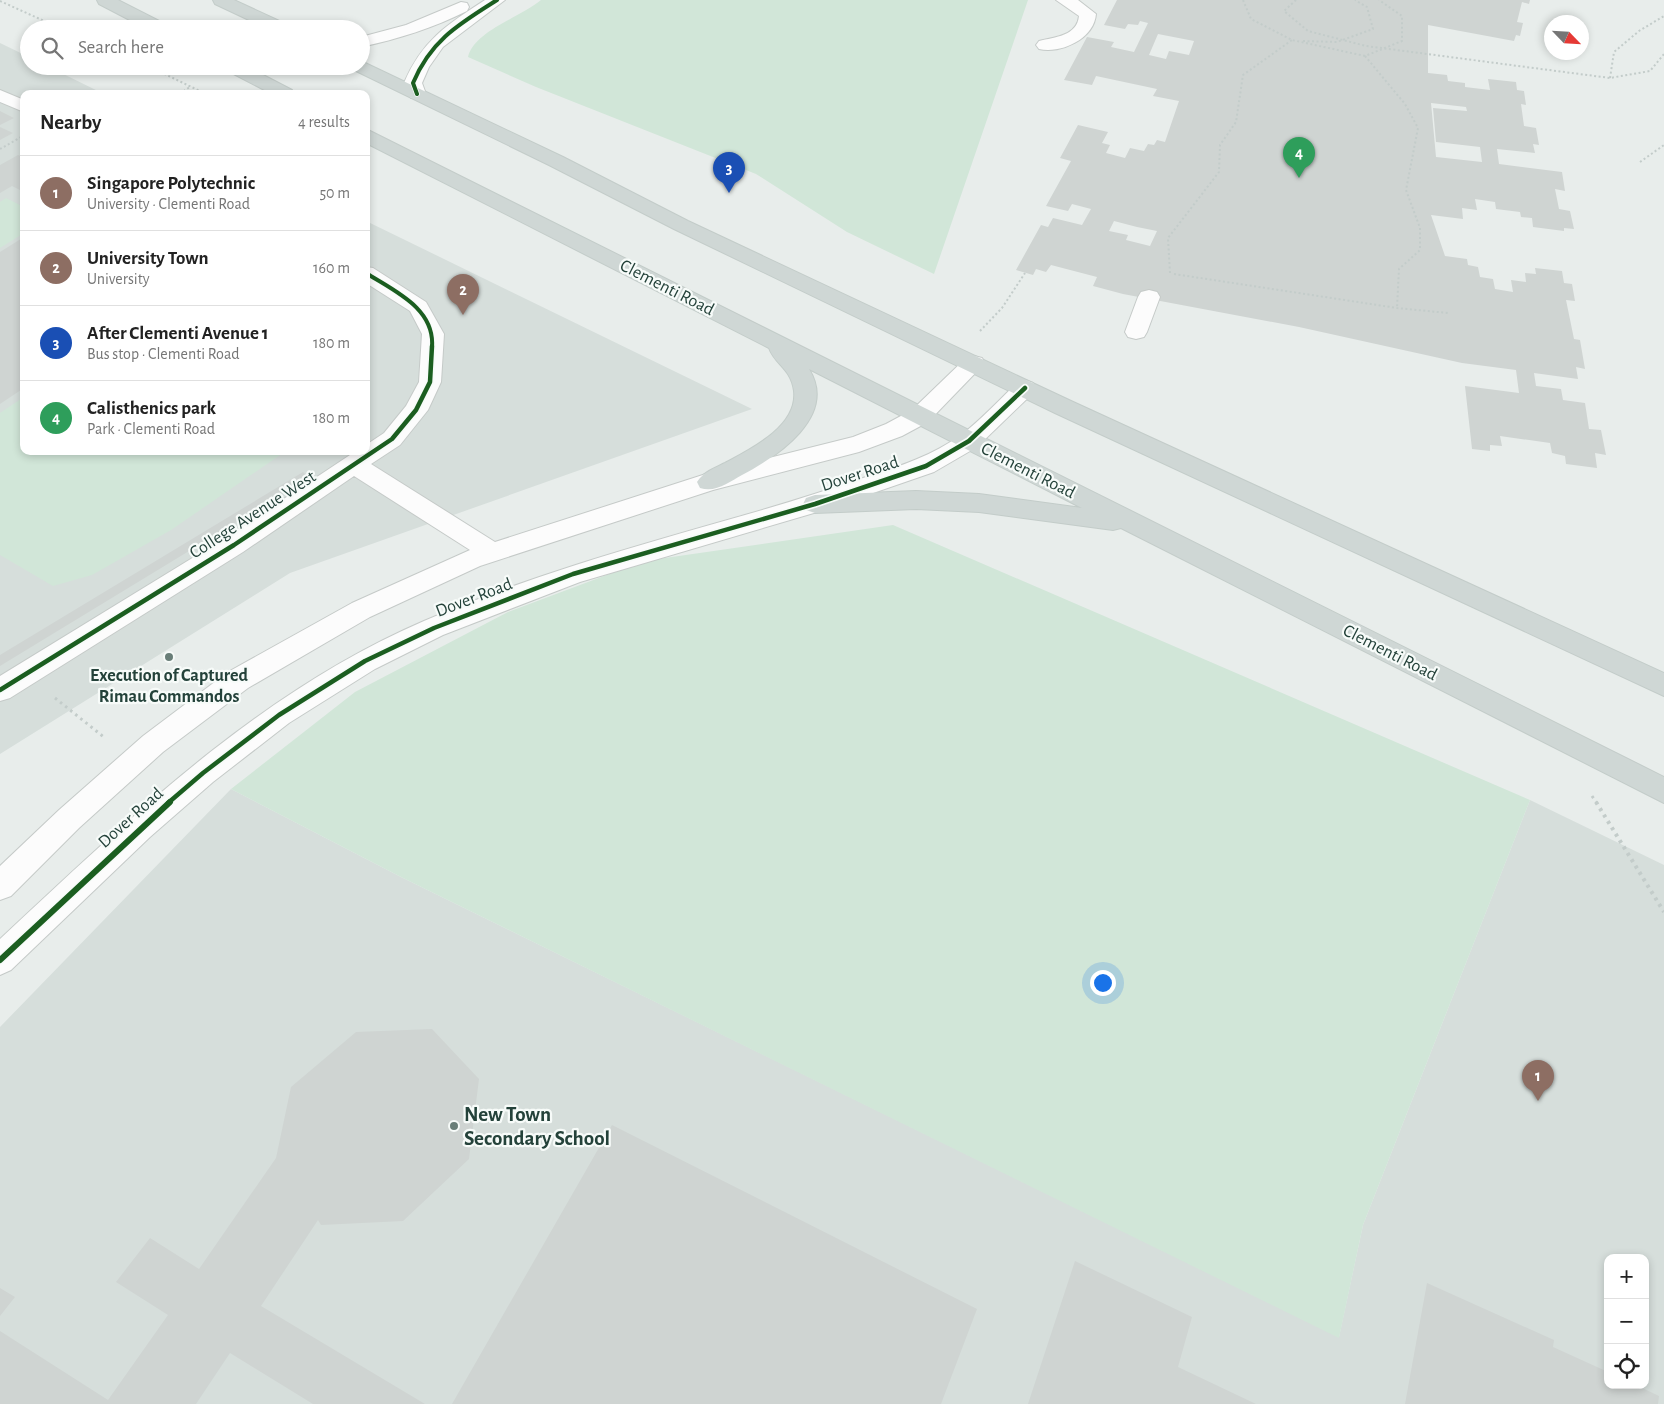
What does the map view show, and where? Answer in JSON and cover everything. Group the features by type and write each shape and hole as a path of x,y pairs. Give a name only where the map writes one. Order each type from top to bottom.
{"main road":[{"path":"105,0 144,20"},
{"path":"221,0 263,20"},
{"path":"370,71 556,161 682,226 1025,388 1664,685"},
{"path":"249,75 278,90"},
{"name":"Clementi Road","path":"370,137 1664,791"},
{"path":"709,482 766,450 793,428 802,413 806,396 803,378 799,370 773,341"},
{"path":"815,504 916,500 979,503 1134,524"}],"street":[{"path":"370,40 392,36 426,24 471,0"},
{"path":"417,94 413,83 425,54 442,36 497,0"},
{"path":"1046,45 1084,32 1088,24 1088,14 1076,5 1064,0"},
{"path":"0,95 20,105"},
{"name":"College Avenue West","path":"370,276 418,307 433,334 430,382 416,410 392,439 370,454"},
{"path":"1136,332 1149,297"},
{"name":"Dover Road","path":"0,886 69,819 153,744 238,680 361,610 471,559 709,482 859,444 894,430 920,416 974,363"},
{"name":"Dover Road","path":"0,960 140,828 203,773 279,714 365,661 434,628 573,574 815,504 926,466 969,441 1025,388"},
{"name":"College Avenue West","path":"0,690 234,545 369,455"},
{"path":"354,465 494,553"}],"path":[{"path":"1243,0 1251,19 1292,40 1365,56 1402,41 1402,16 1379,0"},
{"path":"1296,0 1284,11 1308,32 1384,48 1610,78 1650,71 1664,54"},
{"path":"1170,273 1168,238 1219,172 1220,145 1236,122 1243,75 1292,40 1337,42 1373,30 1372,14 1361,1 1355,0"},
{"path":"0,2 41,20"},
{"path":"1610,78 1614,52 1639,31 1664,16"},
{"path":"1365,56 1405,104 1418,128 1406,190 1420,228 1420,250 1399,270 1397,308"},
{"path":"169,75 200,90"},
{"path":"185,90 192,85"},
{"path":"0,149 20,137"},
{"path":"1640,162 1664,146"},
{"path":"1162,271 1397,308 1448,313"},
{"path":"980,332 1002,308 1025,273"},
{"path":"26,674 108,740"},
{"path":"1563,741 1593,798 1664,912"}],"shaded area":[{"path":"0,43 20,53 20,75 65,75 96,90 20,90 20,455 370,455 370,223 752,409 290,573 0,754"},
{"name":"New Town Secondary School","path":"231,789 401,877 1339,1337 1363,1225 1530,800 1664,865 1664,1404 0,1404 0,1027"}],"green space":[{"path":"541,0 1028,0 934,274 847,232 756,174 536,87 468,57 472,48 488,32"},
{"path":"6,198 20,205 20,236 0,248 0,202"},
{"path":"20,400 20,455 280,455 171,530 92,575 53,586 0,555 0,413"},
{"path":"893,525 1530,800 1363,1225 1339,1338 401,877 231,789 355,692 508,612 644,561"}],"building":[{"path":"1117,0 1530,0 1529,4 1522,2 1517,22 1523,23 1520,36 1516,35 1514,41 1428,25 1428,73 1447,75 1448,81 1465,83 1465,87 1490,90 1488,79 1516,82 1517,90 1524,91 1526,105 1521,104 1524,126 1536,128 1539,145 1533,144 1535,153 1497,149 1499,164 1562,172 1565,191 1555,189 1559,209 1570,211 1574,229 1564,228 1564,231 1533,227 1532,218 1521,217 1520,212 1496,209 1495,202 1475,199 1477,210 1462,208 1463,219 1431,215 1445,256 1467,259 1468,265 1478,267 1480,277 1493,279 1495,289 1513,292 1511,280 1526,282 1525,273 1536,274 1535,268 1562,271 1564,283 1572,284 1575,301 1566,300 1574,339 1580,340 1585,369 1576,367 1578,379 1534,373 1536,386 1561,389 1563,400 1585,403 1589,429 1601,430 1606,455 1595,453 1597,468 1566,464 1565,456 1552,453 1550,443 1500,436 1502,446 1490,445 1490,451 1472,449 1465,386 1519,393 1516,370 1462,363 1299,327 1123,294 1093,286 1097,277 1051,265 1046,272 1036,269 1033,275 1016,270 1041,225 1048,227 1053,218 1082,225 1091,209 1072,204 1068,211 1046,206 1071,161 1060,158 1078,125 1108,132 1102,143 1110,145 1106,153 1125,158 1130,148 1144,151 1148,144 1154,145 1157,140 1165,142 1179,101 1153,96 1157,89 1096,76 1092,85 1064,80 1087,37 1114,42 1111,47 1134,52 1148,23 1140,21 1138,25 1128,24 1125,29 1104,25","holes":["1158,34 1194,41 1189,55 1169,51 1166,59 1149,55","1431,103 1466,107 1467,111 1433,108 1436,142 1480,147 1482,162 1436,157","1114,221 1157,231 1150,246 1126,240 1128,235 1109,231"]},
{"path":"0,111 14,118 0,125"},
{"path":"0,127 13,133 0,140"},
{"path":"20,156 20,190 12,186 0,193 0,165"},
{"path":"20,240 20,391 0,404 0,252"},
{"path":"303,472 309,478 0,666 0,655"},
{"path":"432,1029 479,1079 469,1159 403,1221 321,1225 318,1220 261,1306 425,1404 313,1404 230,1353 196,1404 0,1404 0,1331 108,1400 168,1315 116,1282 150,1238 199,1269 276,1158 291,1087 356,1032"},
{"path":"612,1125 977,1309 941,1404 452,1404"},
{"path":"1075,1261 1192,1317 1178,1367 1256,1404 1028,1404"},
{"path":"1427,1283 1554,1340 1553,1347 1604,1370 1604,1389 1644,1389 1659,1396 1658,1404 1405,1404"},
{"path":"0,1288 15,1297 0,1316"}],"cycle path":[{"path":"417,94 413,83 420,67 437,43 458,25 497,0"},
{"path":"370,276 418,307 433,334 430,382 416,410 392,439 370,454"},
{"path":"0,960 140,828 203,773 279,715 365,661 434,628 573,574 815,504 926,466 969,441 1025,388"},
{"path":"0,690 234,545 368,455"}],"place":[{"name":"Calisthenics park","path":"1299,178"},
{"name":"After Clementi Avenue 1","path":"729,193"},
{"name":"University Town","path":"463,315"},
{"name":"Execution of Captured Rimau Commandos","path":"169,657"},
{"name":"Singapore Polytechnic","path":"1538,1101"},
{"name":"New Town Secondary School","path":"454,1126"}]}
